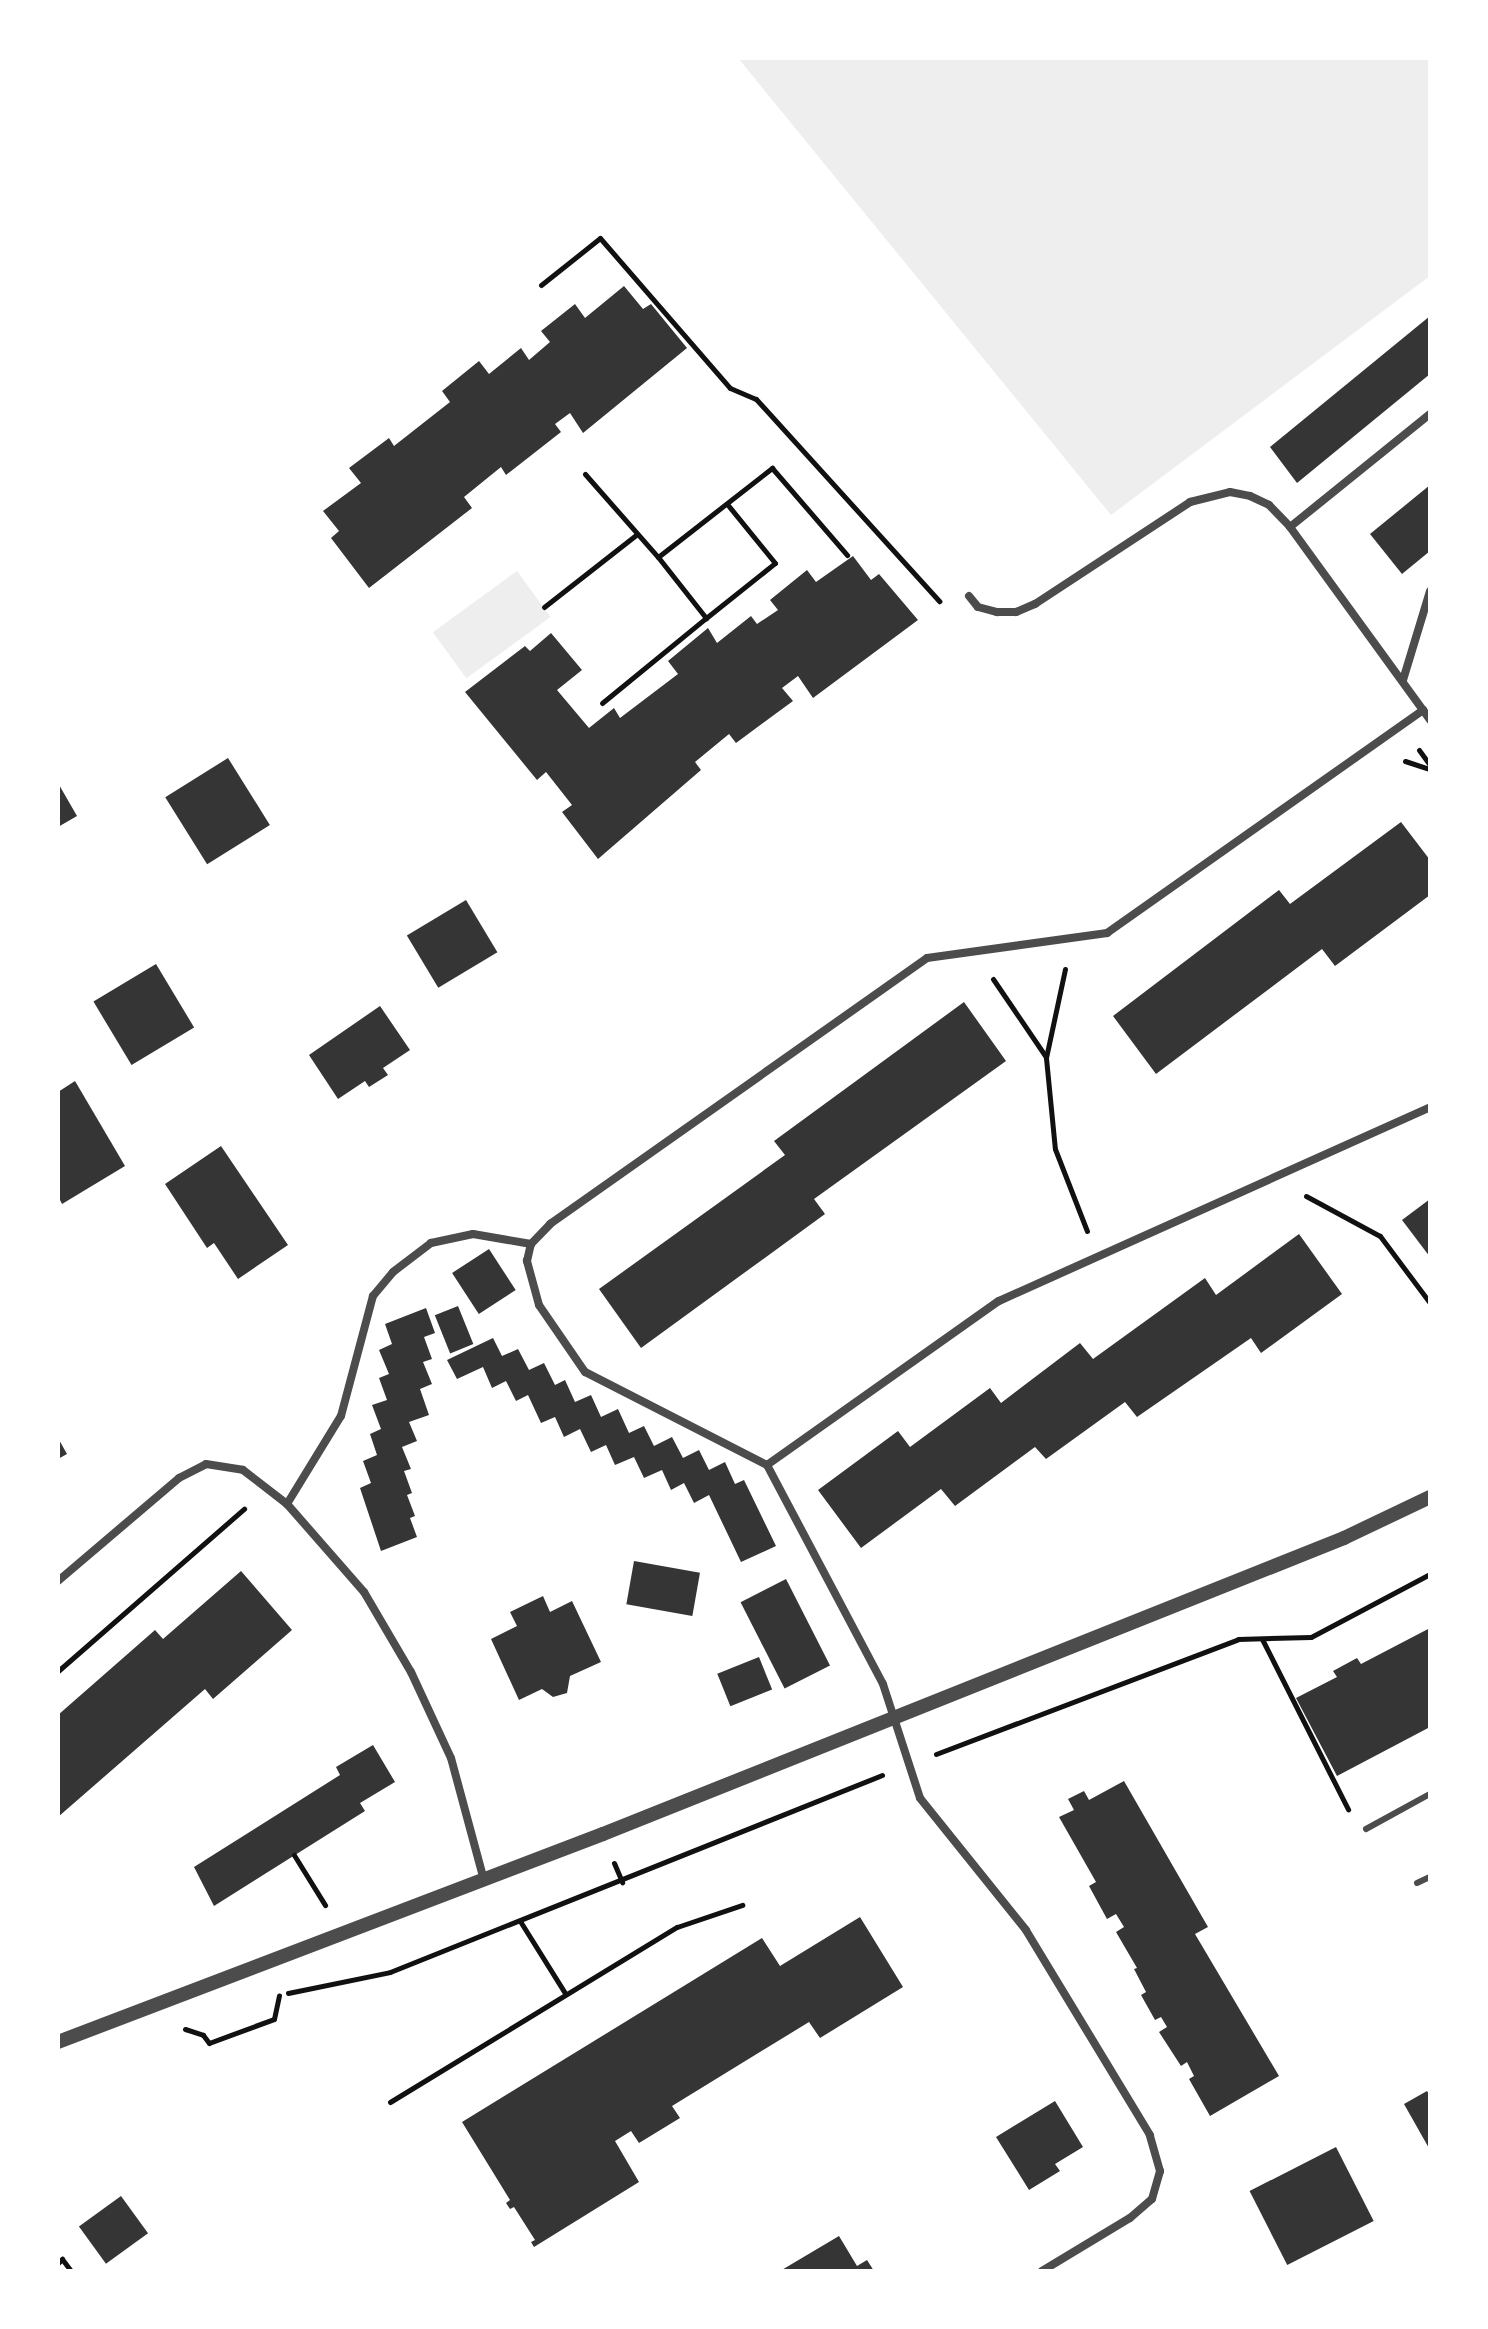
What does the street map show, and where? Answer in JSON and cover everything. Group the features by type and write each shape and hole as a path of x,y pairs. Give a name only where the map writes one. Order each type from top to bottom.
{"street":[{"path":"1290,527 1430,414"},
{"path":"969,596 978,607 997,612 1016,612 1035,604 1190,502 1210,494 1230,492 1250,496 1269,505 1290,527 1430,720"},
{"path":"1403,680 1430,591"},
{"path":"1042,2271 1130,2218 1152,2199 1160,2171 1150,2135 1026,1930 920,1798 883,1684 767,1465 585,1372 539,1305 527,1261 531,1244 550,1224 927,958 1107,933 1423,710"},
{"path":"767,1465 999,1301 1430,1107"},
{"path":"287,1504 341,1416 373,1296 393,1272 431,1243 473,1234 531,1244"},
{"path":"58,1581 179,1478 206,1464 243,1470 287,1504 364,1592 411,1672 451,1758 484,1881"},
{"path":"58,2042 484,1881 1344,1538 1430,1497"}],"lane":[{"path":"1366,1829 1430,1794"},
{"path":"1417,1883 1430,1877"}],"path":[{"path":"541,285 600,238 730,388 756,399 949,612"},
{"path":"658,557 772,468 847,555"},
{"path":"585,474 658,557 706,618"},
{"path":"602,703 775,563 727,504"},
{"path":"544,607 637,534"},
{"path":"1401,726 1430,767"},
{"path":"1391,760 1412,761 1430,767"},
{"path":"1067,958 1046,1058 1055,1149 1081,1217"},
{"path":"987,969 1046,1058"},
{"path":"1298,1191 1380,1236 1430,1303"},
{"path":"58,1671 248,1506"},
{"path":"184,2029 203,2035 209,2043 274,2019 275,2001 285,1993 373,1978 907,1765 1238,1639 1311,1637 1430,1574"},
{"path":"1262,1639 1353,1819"},
{"path":"294,1855 326,1906"},
{"path":"390,2102 677,1927 742,1905"},
{"path":"520,1921 565,1993"},
{"path":"58,2263 62,2259 71,2271"}],"shaded area":[{"path":"738,58 1430,58 1430,276 1111,515"},
{"path":"517,571 551,617 466,678 433,632"}],"building":[{"path":"624,286 643,309 651,304 687,348 583,433 570,413 555,424 561,432 506,475 501,467 464,497 472,508 369,588 331,538 339,531 323,511 361,483 349,468 389,438 394,446 450,402 442,391 479,361 489,374 521,348 529,360 550,342 541,331 575,304 585,318"},
{"path":"1430,316 1430,374 1297,483 1270,447"},
{"path":"1430,485 1430,551 1402,574 1370,534"},
{"path":"853,556 871,580 879,574 918,620 813,698 798,676 782,688 793,701 736,743 729,734 695,762 701,770 598,859 562,812 572,805 546,772 537,780 465,692 525,646 530,651 551,633 582,670 557,690 589,728 614,708 620,718 678,674 668,661 708,628 717,643 751,616 757,624 778,610 770,600 807,570 816,582"},
{"path":"228,758 270,825 207,864 165,797"},
{"path":"58,783 77,816 58,827"},
{"path":"1401,822 1430,860 1430,895 1335,966 1322,949 1156,1074 1113,1016 1279,890 1290,904"},
{"path":"466,900 497,952 438,988 407,936"},
{"path":"156,964 194,1027 132,1065 93,1002"},
{"path":"964,1002 1006,1061 814,1199 825,1214 641,1348 599,1289 785,1155 774,1141"},
{"path":"380,1006 410,1050 383,1068 388,1075 369,1087 365,1081 338,1099 309,1055"},
{"path":"75,1081 125,1166 62,1204 58,1196 58,1092"},
{"path":"221,1146 288,1245 238,1279 214,1243 207,1248 165,1184"},
{"path":"1430,1199 1430,1257 1402,1220"},
{"path":"1299,1234 1342,1294 1261,1353 1251,1338 1137,1417 1125,1402 1046,1459 1035,1447 955,1506 941,1489 861,1548 818,1490 898,1431 910,1447 990,1388 1001,1403 1080,1343 1093,1359 1205,1278 1216,1295"},
{"path":"489,1249 516,1290 479,1314 452,1273"},
{"path":"458,1306 473,1344 450,1353 435,1315"},
{"path":"426,1308 435,1333 424,1337 432,1359 423,1362 432,1384 420,1389 429,1415 409,1422 417,1441 402,1447 411,1469 404,1471 412,1493 407,1495 415,1516 410,1518 417,1537 381,1551 360,1488 371,1483 363,1461 377,1455 370,1434 381,1429 372,1405 387,1400 379,1378 389,1374 379,1350 392,1344 385,1324"},
{"path":"493,1338 502,1356 518,1349 529,1370 544,1363 555,1385 565,1380 575,1402 591,1395 601,1417 618,1409 629,1433 644,1426 654,1446 672,1437 683,1458 699,1450 709,1470 725,1462 735,1484 744,1480 776,1546 741,1562 709,1495 694,1503 684,1483 671,1490 662,1470 644,1478 634,1457 615,1465 606,1445 591,1452 580,1429 564,1437 555,1417 541,1423 528,1395 516,1401 506,1381 492,1388 483,1367 457,1379 447,1360"},
{"path":"58,1438 67,1454 58,1459"},
{"path":"634,1561 700,1573 692,1616 626,1604"},
{"path":"241,1571 292,1630 213,1699 205,1689 58,1817 58,1715 155,1630 163,1639"},
{"path":"786,1579 830,1665 785,1689 741,1602"},
{"path":"543,1596 550,1612 572,1601 601,1662 570,1676 567,1693 553,1697 542,1689 519,1700 491,1639 517,1626 510,1612"},
{"path":"1430,1628 1430,1727 1337,1776 1296,1698 1337,1677 1333,1671 1357,1658 1361,1664"},
{"path":"759,1657 772,1689 730,1706 717,1674"},
{"path":"373,1745 395,1782 360,1803 365,1811 214,1906 194,1867 340,1775 336,1767"},
{"path":"1124,1781 1208,1927 1195,1934 1279,2076 1210,2116 1189,2079 1194,2076 1187,2062 1181,2066 1159,2032 1167,2027 1161,2017 1155,2020 1141,1995 1146,1992 1134,1969 1137,1968 1116,1932 1124,1927 1116,1914 1107,1919 1089,1886 1096,1882 1059,1817 1074,1810 1068,1799 1084,1791 1089,1800"},
{"path":"860,1917 903,1987 820,2038 809,2022 672,2106 680,2118 639,2143 631,2131 615,2141 639,2182 534,2247 531,2242 535,2240 514,2207 510,2209 506,2203 510,2200 462,2122 762,1938 780,1966"},
{"path":"1427,2091 1430,2096 1430,2150 1404,2104"},
{"path":"1055,2101 1083,2147 1055,2164 1060,2171 1029,2190 996,2137"},
{"path":"1336,2147 1374,2221 1287,2265 1250,2191"},
{"path":"121,2196 148,2233 106,2264 79,2227"},
{"path":"839,2236 857,2266 867,2260 874,2271 780,2271"}]}
